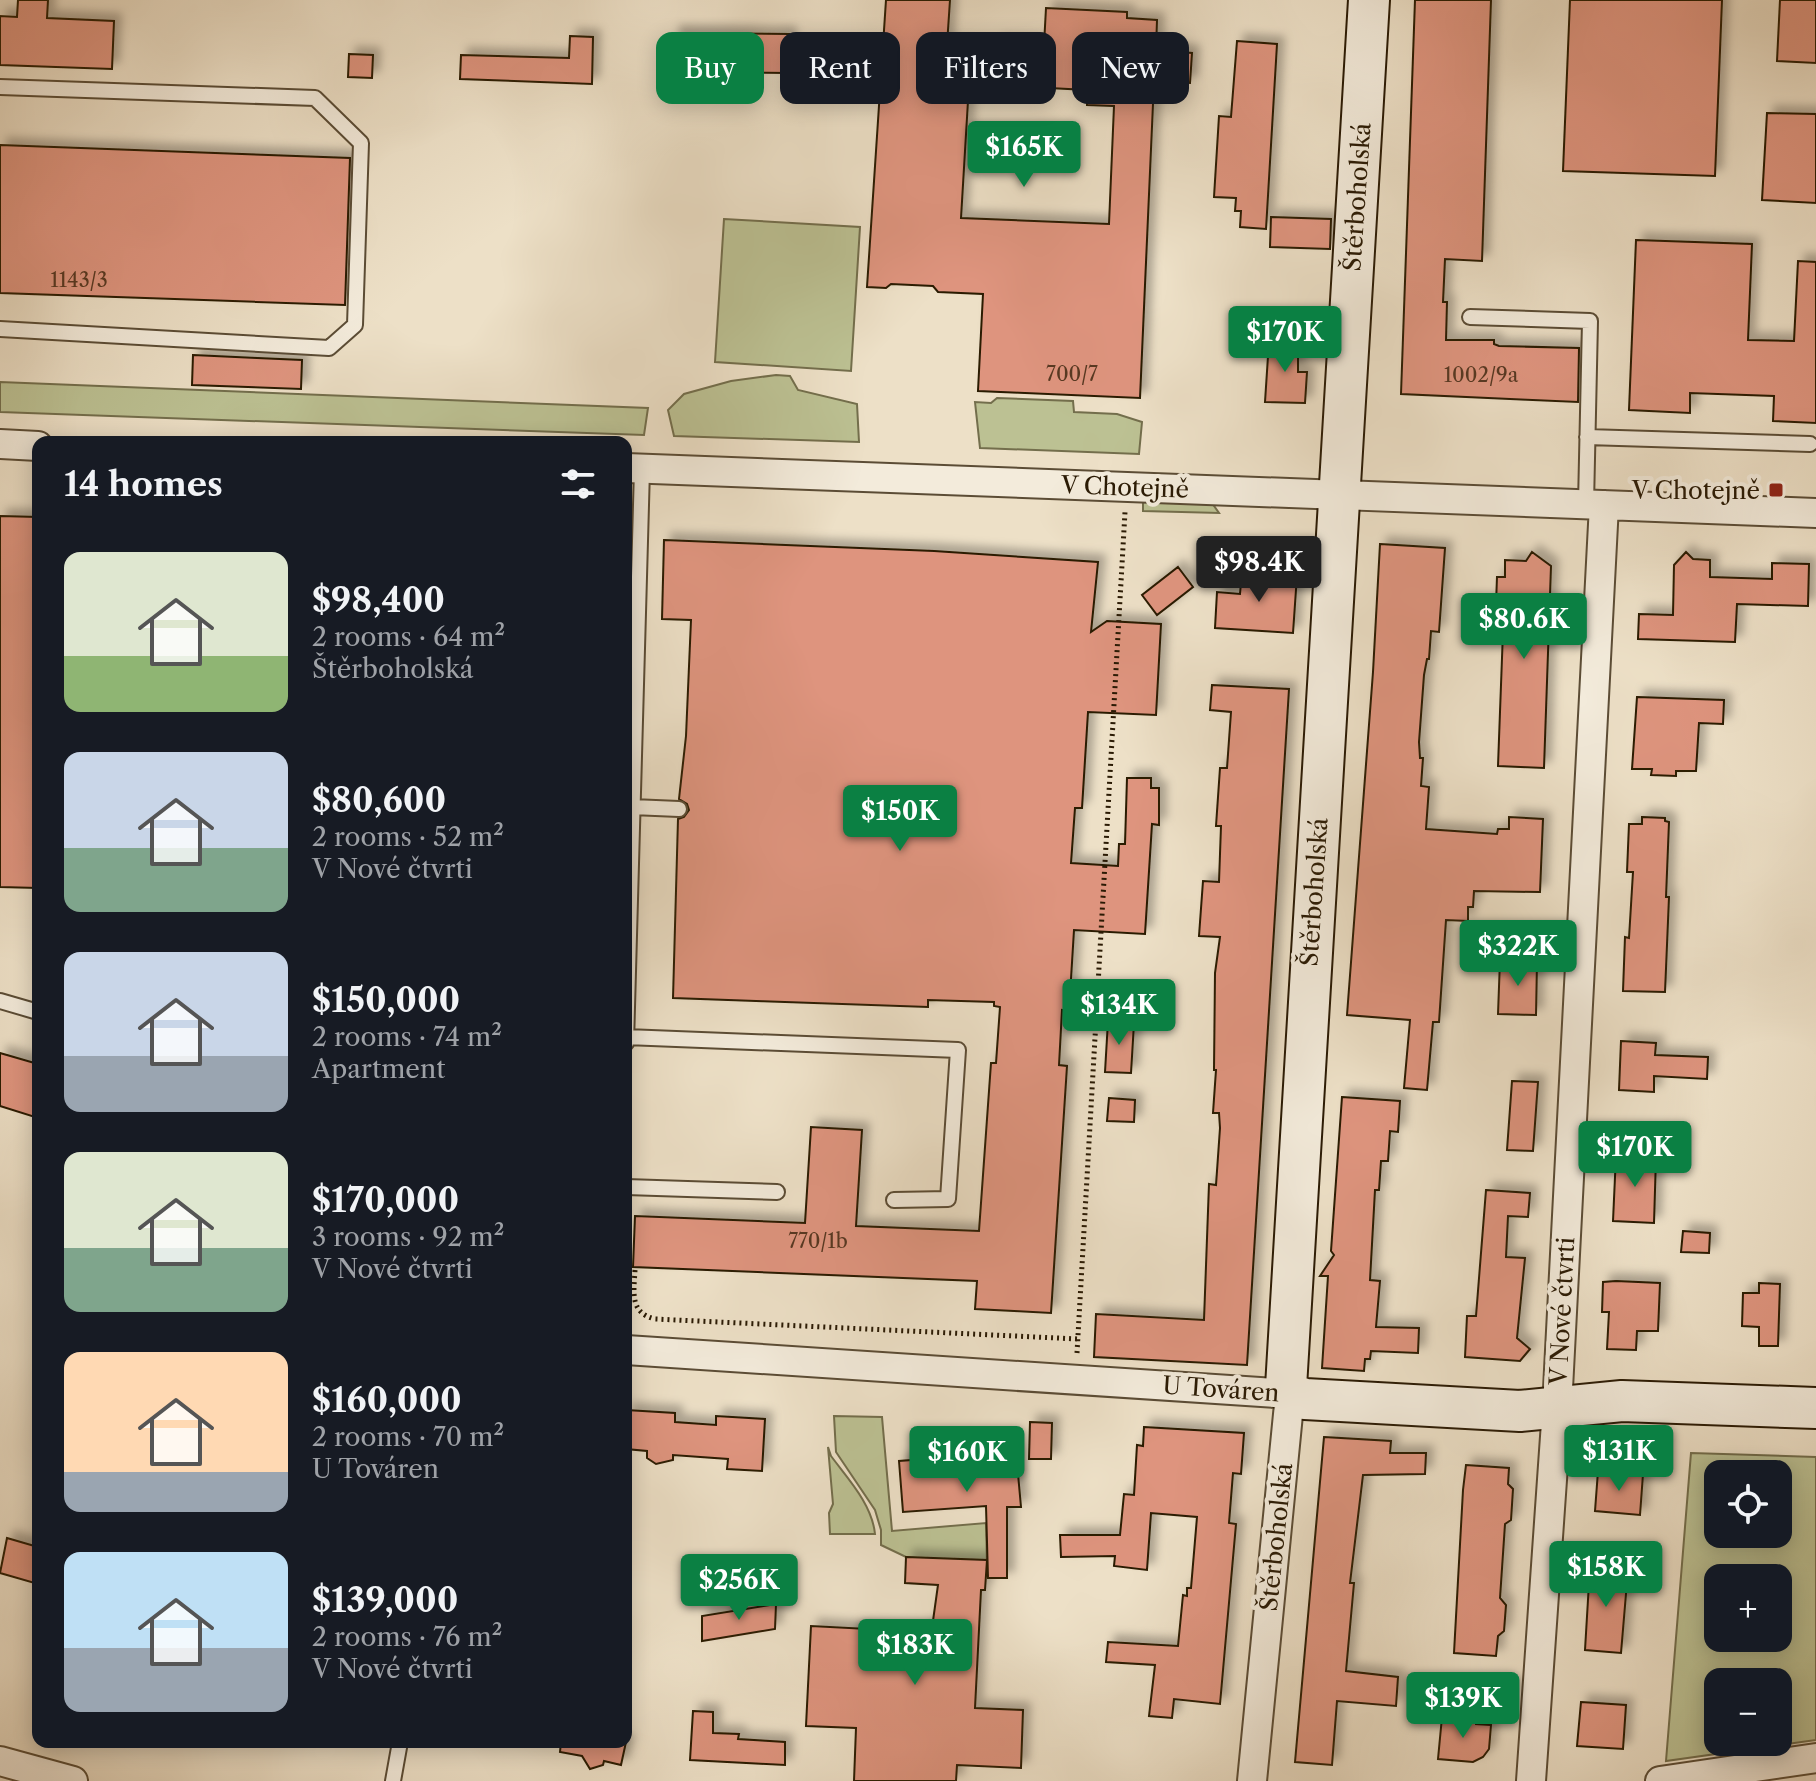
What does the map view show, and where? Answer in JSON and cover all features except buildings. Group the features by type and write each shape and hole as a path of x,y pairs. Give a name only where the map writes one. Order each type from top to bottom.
{"street":[{"name":"Štěrboholská","path":"1252,1781 1290,1394 1285,1379 1369,0"},
{"path":"0,444 32,446"},
{"name":"V Chotejně","path":"634,468 1816,513"},
{"name":"V Nové čtvrti","path":"1531,1781 1557,1408 1595,505"},
{"name":"U Továren","path":"632,1350 1520,1411 1622,1401 1816,1408"},
{"path":"1660,1781 1816,1758"},
{"path":"0,1761 73,1781"}],"lane":[{"path":"0,87 315,98 361,143 355,325 329,348 0,329"},
{"path":"1470,317 1590,321 1587,437 1595,505"},
{"path":"1587,437 1810,444"},
{"path":"634,468 632,807 679,809"},
{"path":"0,1001 32,1010"},
{"path":"632,1040 958,1050 948,1199 894,1200"},
{"path":"632,1187 777,1192"},
{"path":"393,1781 399,1748"}],"path":[{"path":"1077,1380 1126,487"},
{"path":"635,1270 636,1308 655,1319 1078,1339"}],"green space":[{"path":"724,219 860,227 851,371 715,362"},
{"path":"790,376 798,390 857,404 859,442 674,436 668,410 684,394 731,381"},
{"path":"0,382 648,408 644,435 0,412"},
{"path":"997,398 1073,401 1074,412 1117,414 1142,422 1139,454 980,448 975,402 991,403"},
{"path":"1143,501 1212,503 1219,513 1143,511"},
{"path":"834,1416 882,1417 892,1531 986,1523 987,1564 906,1557 881,1545 881,1530 875,1510 836,1452"},
{"path":"828,1447 831,1456 864,1502 875,1534 830,1534 829,1513 833,1504"},
{"path":"1691,1453 1816,1457 1816,1740 1792,1743 1792,1668 1704,1668 1704,1756 1666,1761"}],"place":[{"name":"V Chotejně","path":"1776,490"}]}
